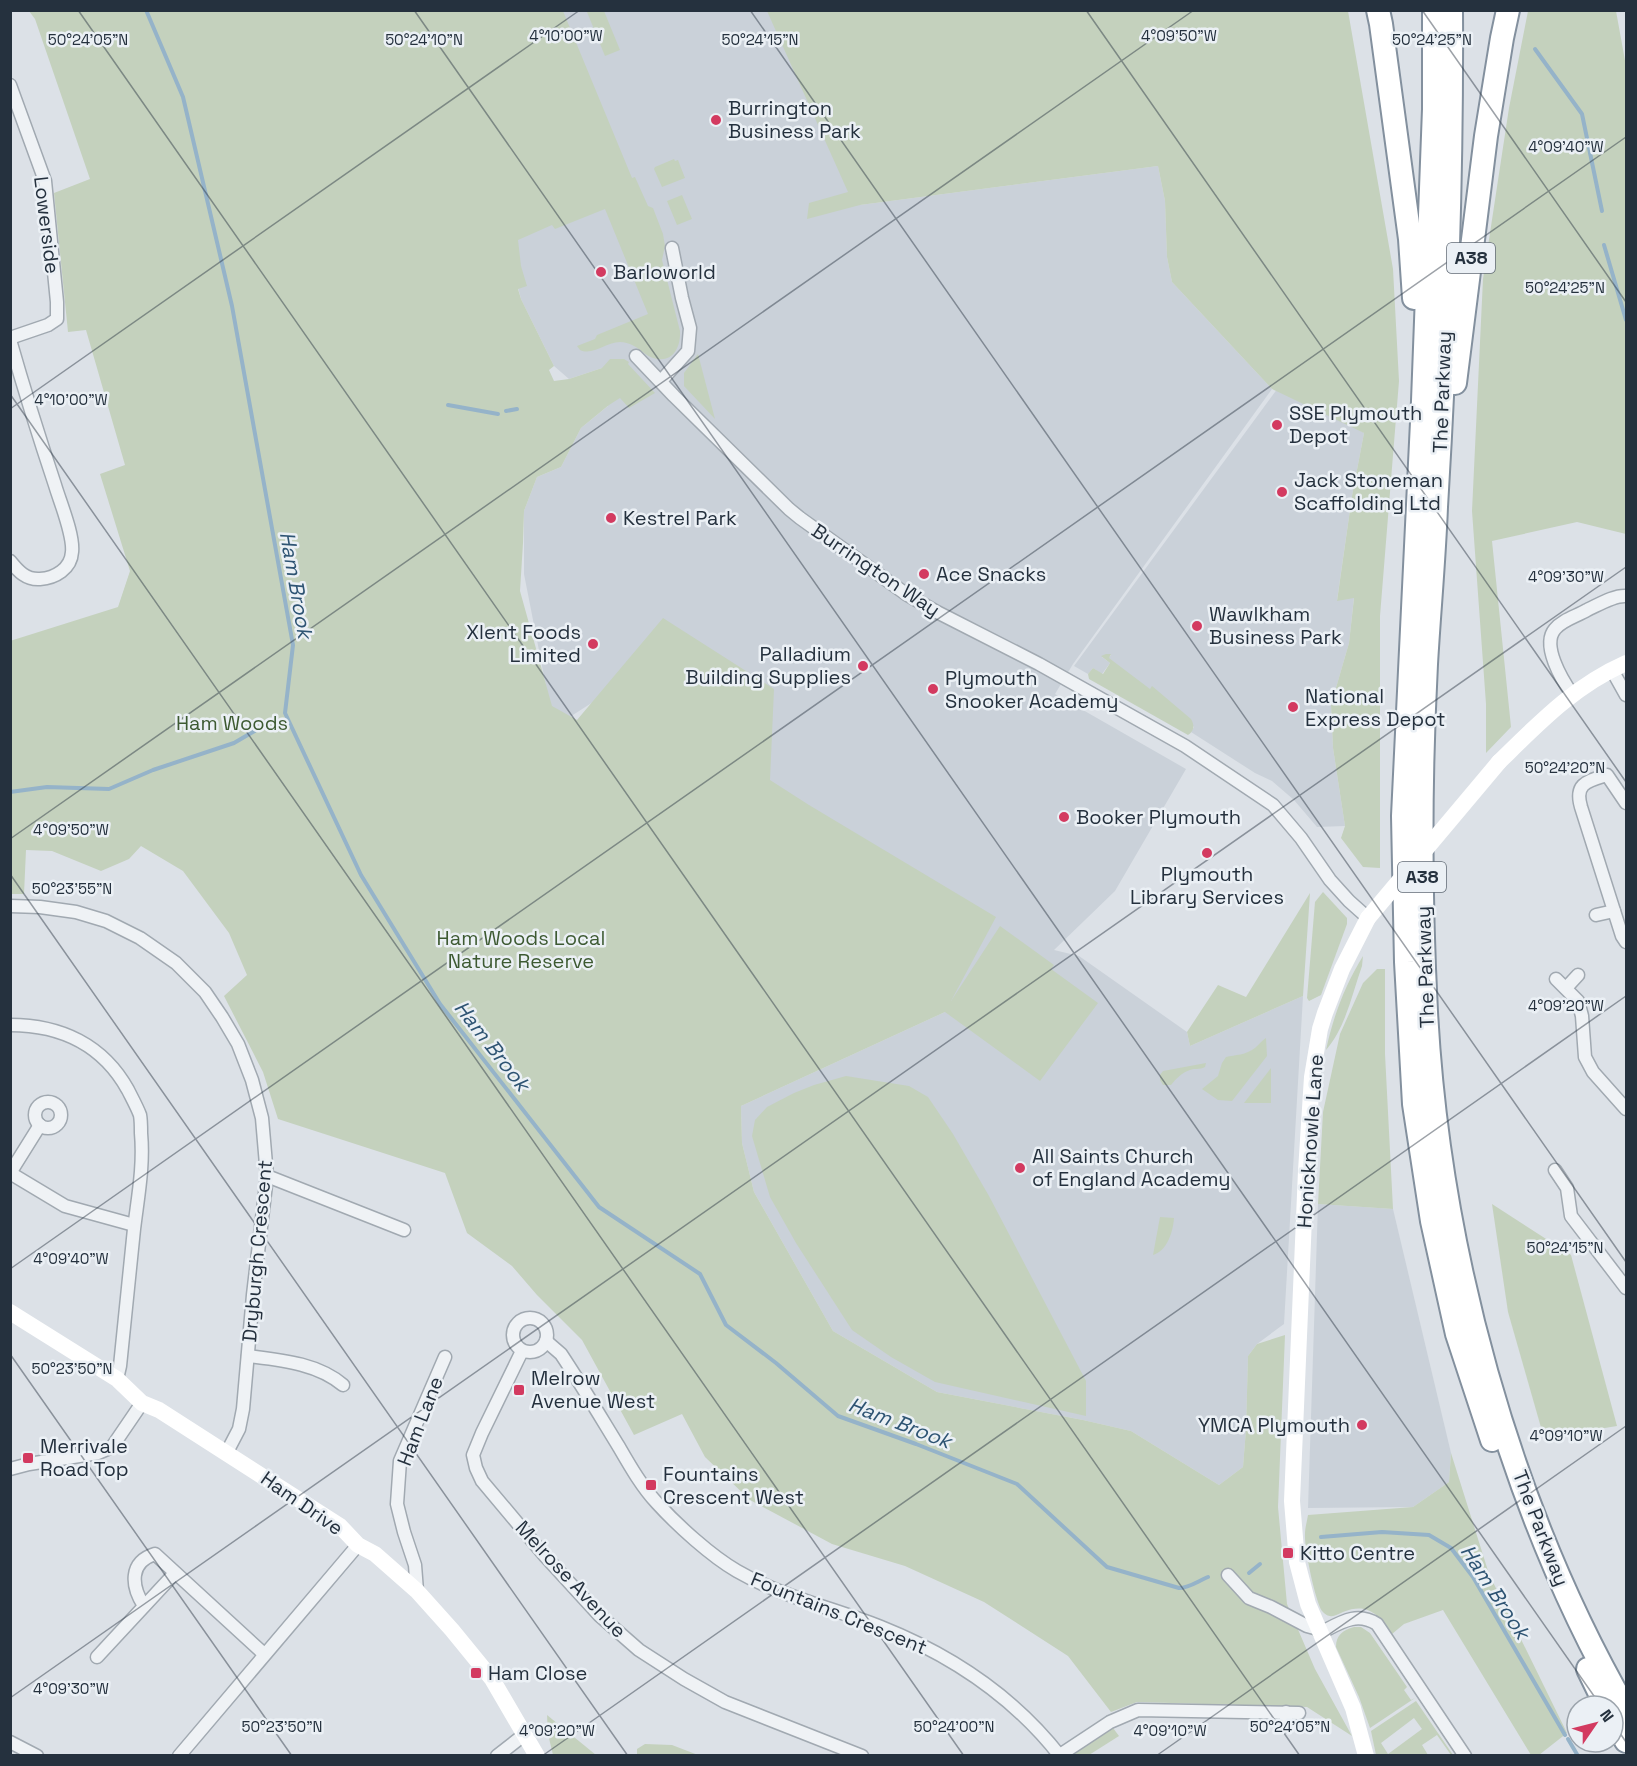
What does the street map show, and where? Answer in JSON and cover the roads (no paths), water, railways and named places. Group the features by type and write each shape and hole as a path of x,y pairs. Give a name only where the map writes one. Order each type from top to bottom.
{"highway":[{"name":"A38","path":"1378,10 1410,239 1423,401"},
{"name":"The Parkway","path":"1434,10 1434,109 1423,401 1403,816 1406,962 1414,1104 1432,1221 1457,1334 1493,1444 1536,1558 1599,1694"},
{"name":"The Parkway","path":"1451,10 1452,102 1448,225 1437,507 1426,668 1422,845 1426,1015 1434,1101 1451,1221 1475,1332 1513,1456 1562,1583 1626,1710"},
{"name":"A38","path":"1437,507 1463,329 1486,136 1508,10"}],"street":[{"name":"Lowerside","path":"10,85 45,181 57,311 57,319 48,325 10,339"},
{"path":"661,381 688,351 690,328 672,249"},
{"path":"10,339 64,515 72,552 69,564 62,571 51,577 38,579 26,577 10,561"},
{"name":"Burrington Way","path":"636,356 800,518 887,582 935,611 1039,664 1185,746 1273,805 1301,838 1330,880 1368,918"},
{"path":"1572,694 1555,664 1551,638 1553,630 1594,607 1626,596"},
{"path":"1619,667 1626,695"},
{"name":"Honicknowle Lane","path":"1366,1755 1353,1708 1308,1604 1297,1562 1292,1501 1305,1183 1312,1077 1320,1029 1342,969 1368,918 1499,762 1572,694 1619,667"},
{"path":"1626,803 1607,775 1583,784 1578,796 1622,936 1626,942"},
{"name":"Dryburgh Crescent","path":"10,906 76,912 106,921 140,938 176,963 205,992 238,1044 252,1080 262,1118 267,1176 243,1409 239,1429 227,1452"},
{"path":"1596,915 1614,911"},
{"path":"1566,988 1578,975"},
{"path":"1556,979 1578,1001 1582,1016 1585,1057 1593,1071 1626,1110"},
{"path":"10,1025 48,1029 83,1042 96,1051 121,1078 140,1116 143,1153 140,1195 134,1226 117,1379"},
{"path":"40,1125 10,1173 64,1206 134,1226"},
{"path":"1555,1170 1567,1188 1571,1216 1626,1288"},
{"path":"267,1176 404,1230"},
{"name":"Ham Drive","path":"10,1312 117,1379 142,1403 159,1410 227,1452 340,1526 358,1545 375,1554 417,1591 492,1679 537,1755"},
{"path":"529,1318 539,1320 545,1326 546,1341 542,1348 532,1353 522,1351 516,1345 513,1336 514,1328 520,1321 529,1318"},
{"name":"Fountains Crescent","path":"546,1341 561,1354 636,1475 656,1503 710,1553 736,1571 770,1587 881,1627 962,1666 1029,1720 1060,1755"},
{"name":"Melrose Avenue","path":"522,1351 473,1455 482,1481 568,1581 600,1615 639,1650 725,1702 862,1755"},
{"path":"248,1356 283,1360 313,1368 333,1377 343,1385"},
{"name":"Ham Lane","path":"417,1591 416,1565 404,1532 397,1503 400,1461 445,1357"},
{"path":"10,1469 98,1453 112,1447 142,1403"},
{"path":"179,1755 358,1545"},
{"path":"144,1606 137,1595 134,1584 138,1567 145,1557 155,1554 264,1654"},
{"path":"97,1657 175,1573"},
{"path":"1228,1575 1249,1598 1319,1631 1357,1617 1369,1619 1377,1624 1465,1755"},
{"path":"1060,1755 1110,1722 1138,1710 1293,1713 1286,1726"},
{"path":"497,1755 525,1734"},
{"path":"10,1742 36,1755"}],"waterway":[{"name":"Ham Brook","path":"146,10 183,97 232,306 293,645 285,713 361,875 440,1004 599,1207 700,1274 726,1325 776,1363 838,1416 1017,1484 1107,1567 1179,1588 1190,1586 1208,1577"},
{"path":"1535,49 1582,114 1602,211"},
{"path":"1604,245 1626,320"},
{"path":"448,405 498,414"},
{"path":"506,411 517,409"},
{"path":"10,792 47,787 109,789 153,770 234,743 270,722"},
{"name":"Ham Brook","path":"1321,1537 1382,1532 1429,1535 1451,1548 1473,1577 1565,1735"},
{"path":"1249,1573 1260,1564"}],"place":[{"name":"Burrington Business Park","path":"716,120"},
{"name":"Barloworld","path":"601,272"},
{"name":"SSE Plymouth Depot","path":"1277,425"},
{"name":"Jack Stoneman Scaffolding Ltd","path":"1282,492"},
{"name":"Kestrel Park","path":"611,518"},
{"name":"Ace Snacks","path":"924,574"},
{"name":"Wawlkham Business Park","path":"1197,626"},
{"name":"Xlent Foods Limited","path":"593,644"},
{"name":"Palladium Building Supplies","path":"863,666"},
{"name":"Plymouth Snooker Academy","path":"933,689"},
{"name":"National Express Depot","path":"1293,707"},
{"name":"Booker Plymouth","path":"1064,817"},
{"name":"Plymouth Library Services","path":"1207,853"},
{"name":"All Saints Church of England Academy","path":"1020,1168"},
{"name":"Melrow Avenue West","path":"519,1390"},
{"name":"YMCA Plymouth","path":"1362,1425"},
{"name":"Merrivale Road Top","path":"28,1458"},
{"name":"Fountains Crescent West","path":"651,1485"},
{"name":"Kitto Centre","path":"1288,1553"},
{"name":"Ham Close","path":"476,1673"}],"park label":[{"name":"Ham Woods","path":"232,723"},
{"name":"Ham Woods Local Nature Reserve","path":"521,950"}]}
